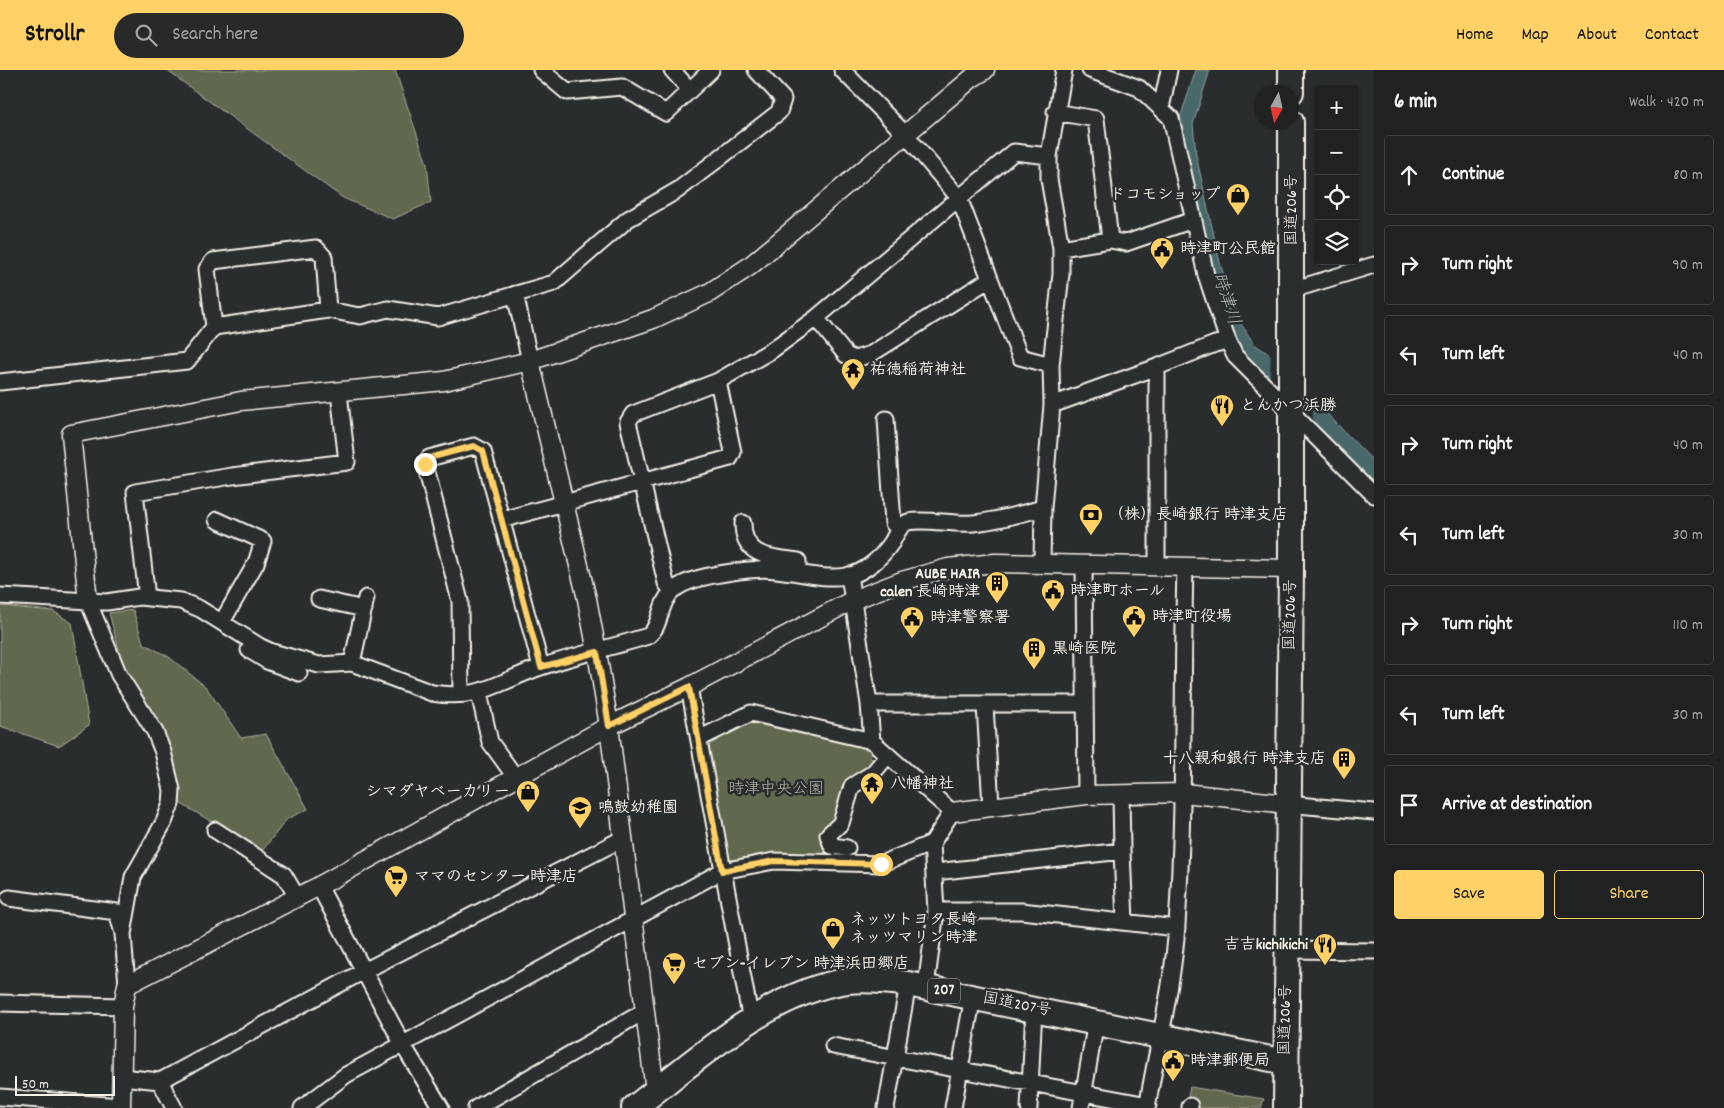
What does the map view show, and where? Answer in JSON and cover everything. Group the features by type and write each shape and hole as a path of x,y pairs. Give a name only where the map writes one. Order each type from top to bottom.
{"highway":[{"path":"1291,70 1291,85"},
{"name":"国道206号","path":"1286,1108 1292,413 1292,130"},
{"name":"国道207号","path":"634,1108 724,1037 786,1000 823,986 848,981 877,980 973,996 1285,1062"}],"street":[{"path":"672,70 690,90"},
{"path":"550,73 567,92 622,87 666,112 711,70"},
{"path":"0,382 187,361 214,326 328,310 360,316 388,309 438,317 554,283 628,219 678,190 779,112 783,99 756,70"},
{"path":"123,934 133,877 164,822 171,804 172,790 163,752 155,732 118,675 88,601 71,434 242,401 339,393 444,381 530,361 654,319 709,293 750,266 972,78 984,70"},
{"path":"1042,564 1043,508 1052,405 1051,365 1060,292 1061,248 1049,179 1049,156 1055,112 1064,70"},
{"path":"1090,70 1139,88 1171,118 1192,220 1206,275 1228,341 1235,356 1374,495"},
{"path":"1161,108 1170,70"},
{"path":"846,71 906,135 959,198 1020,357 1051,365"},
{"path":"1055,112 1096,119 1110,240"},
{"path":"672,590 666,582 628,422 633,414 718,381 772,350 816,318 1014,152 1049,156"},
{"path":"1061,248 1110,240 1126,243 1192,220"},
{"path":"214,326 207,269 213,261 316,248 324,257 328,310"},
{"path":"1292,290 1374,265"},
{"path":"816,318 846,355 855,359 871,354 990,279"},
{"path":"515,294 563,504 587,599 597,652 609,726 655,1091"},
{"path":"1052,405 1214,344 1228,341"},
{"path":"1157,367 1157,566"},
{"path":"501,520 730,458 733,452 718,381"},
{"path":"147,598 135,492 232,476 347,462 339,393"},
{"path":"886,419 893,523 899,530"},
{"path":"461,694 460,601 425,464 429,458 474,446 483,451 541,667"},
{"path":"0,596 107,602 139,597 181,601 227,625 261,647 287,656 319,665 352,663 432,693 479,693 541,667 648,636 653,632 662,604 672,590 685,583 739,571 774,569 833,578 849,576 870,566 891,544 899,530 908,522 972,523 1004,519 1043,508"},
{"path":"217,520 263,541 256,563 227,625"},
{"path":"743,524 745,542 752,550 761,554 798,561 798,573"},
{"path":"127,985 320,886 609,726 689,687 853,600 902,581 948,568 995,562 1291,569"},
{"path":"1084,565 1086,795"},
{"path":"833,1046 1084,1092 1147,1106 1161,1036 1177,928 1183,793 1182,682 1185,567"},
{"path":"849,576 869,704 872,741"},
{"path":"318,599 365,603 352,663"},
{"path":"227,625 242,645 267,661 300,673"},
{"path":"689,687 751,1021"},
{"path":"479,693 490,742 516,778"},
{"path":"869,704 1084,704"},
{"path":"985,705 991,806"},
{"path":"699,739 751,713 872,741 952,812"},
{"path":"847,848 832,846 828,835 841,823 852,786 873,773 888,755"},
{"path":"302,1108 346,1075 722,871 774,861 881,864 932,843 952,812 1086,795 1183,793 1374,812"},
{"path":"1121,794 1125,922"},
{"path":"215,830 284,874 297,897"},
{"path":"122,1077 160,1081 364,971 622,839"},
{"path":"886,1108 894,1057 917,986 936,911 932,843"},
{"path":"935,872 1122,851"},
{"path":"320,886 403,1045 441,1108"},
{"path":"2,1101 121,1107 123,1006 127,985 123,934 117,912 9,898"},
{"path":"936,911 1021,911 1177,928"},
{"path":"1288,950 1374,951"},
{"path":"953,1108 973,996"},
{"path":"0,1004 123,1006"},
{"path":"1029,1108 1034,1008"},
{"path":"476,1108 645,1011"},
{"path":"1081,1108 1096,1022"},
{"path":"160,1081 174,1108"}],"green space":[{"path":"166,70 395,70 427,164 431,202 393,219 343,198"},
{"path":"0,606 53,611 72,623 89,725 59,746 0,726"},
{"path":"133,610 143,643 169,657 206,687 241,738 266,734 308,809 287,819 262,851 178,802 137,694 122,661 109,613"},
{"name":"時津中央公園","path":"751,720 876,749 875,752 871,753 870,758 877,759 839,818 830,828 825,828 819,833 826,846 824,856 728,862 706,746 712,737"},
{"path":"1190,1087 1264,1099 1261,1108 1186,1108"}],"water":[{"name":"時津川","path":"1196,70 1210,70 1193,124 1196,155 1220,263 1238,319 1254,344 1269,354 1374,462 1374,488 1239,352 1221,311 1174,117 1180,118"}],"pier":[{"path":"1271,353 1313,394 1313,431 1269,386"}],"place":[{"name":"ドコモショップ","path":"1238,216"},
{"name":"時津町公民館","path":"1162,270"},
{"name":"祐徳稲荷神社","path":"853,391"},
{"name":"とんかつ浜勝","path":"1222,427"},
{"name":"（株）長崎銀行 時津支店","path":"1091,536"},
{"name":"AUBE HAIR calen 長崎時津","path":"997,604"},
{"name":"時津町ホール","path":"1053,612"},
{"name":"時津町役場","path":"1134,638"},
{"name":"時津警察署","path":"912,639"},
{"name":"黒崎医院","path":"1034,670"},
{"name":"十八親和銀行 時津支店","path":"1344,780"},
{"name":"八幡神社","path":"872,805"},
{"name":"シマダヤベーカリー","path":"528,813"},
{"name":"鳴鼓幼稚園","path":"580,829"},
{"name":"ママのセンター 時津店","path":"396,898"},
{"name":"ネッツトヨタ長崎 ネッツマリン時津","path":"833,950"},
{"name":"吉吉kichikichi","path":"1325,966"},
{"name":"セブン-イレブン 時津浜田郷店","path":"674,985"},
{"name":"時津郵便局","path":"1173,1082"}],"route":[{"path":"425,464 429,458 474,446 483,451 541,667 597,652 609,726 689,687 722,871 774,861 881,864"}]}
